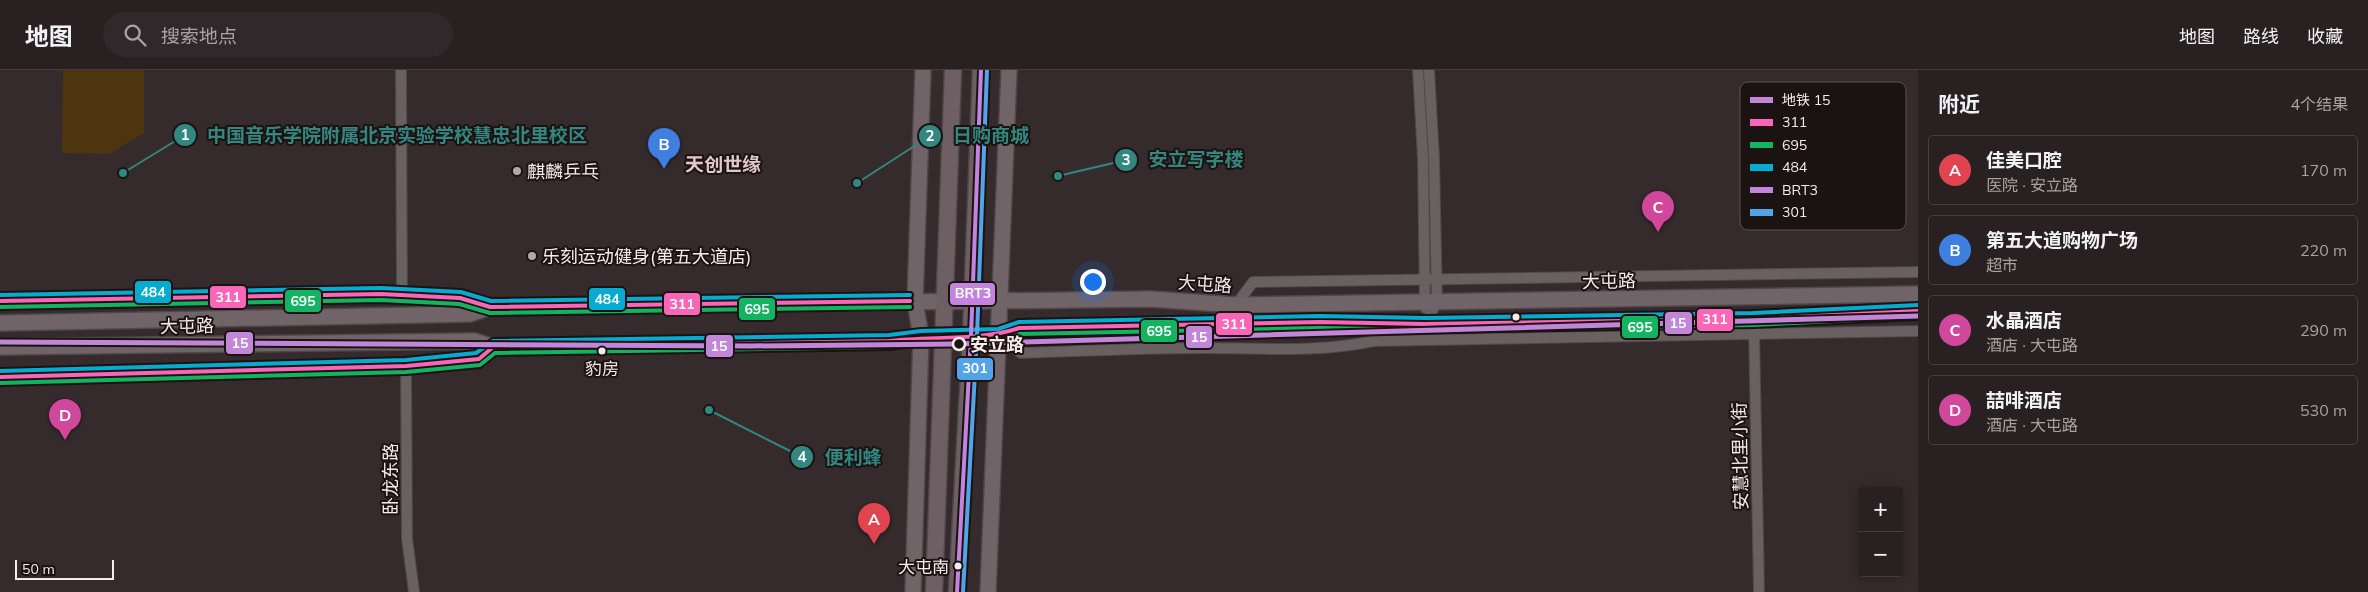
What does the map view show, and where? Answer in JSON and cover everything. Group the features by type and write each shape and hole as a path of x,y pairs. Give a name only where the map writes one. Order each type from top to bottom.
{"main road":[{"path":"913,592 921,337 915,301 923,70"},
{"path":"934,592 952,70"},
{"path":"957,592 972,336 981,70"},
{"path":"988,592 1009,70"},
{"name":"大屯路","path":"0,301 402,295 460,298 490,307 1152,299 1236,305 1918,294"},
{"name":"大屯路","path":"0,323 470,314 490,307"},
{"name":"大屯路","path":"0,347 475,341 493,347 889,341 921,337 999,335 1019,328 1320,322 1754,326 1918,311"},
{"path":"0,377 406,366 479,359 493,347"}],"street":[{"path":"401,70 402,295"},
{"path":"1418,70 1423,159 1425,280 1431,302"},
{"path":"1425,324 1437,280 1434,157 1429,70"},
{"path":"1236,305 1253,282 1918,272"},
{"path":"999,335 1020,353 1208,348 1274,350 1339,348 1374,341 1754,326 1918,331"},
{"name":"安慧北里小街","path":"1754,326 1758,592"},
{"name":"卧龙东路","path":"406,366 407,538 414,592"}],"shaded area":[{"path":"63,70 144,70 144,133 109,154 62,153"}],"metro line":[{"name":"15","path":"0,342 751,346 956,344 1918,316"}],"transit line":[{"name":"BRT3","path":"957,592 971,336 981,70"},
{"name":"301","path":"963,592 977,336 987,70"},
{"name":"484","path":"0,295 381,288 461,292 491,301 910,295"},
{"name":"311","path":"0,301 381,294 460,298 490,307 910,301"},
{"name":"695","path":"0,307 381,300 459,304 490,313 910,307"},
{"name":"484","path":"0,371 406,360 476,353 493,341 889,335 921,331 998,329 1019,322 1320,316 1425,318 1753,313 1918,305"},
{"name":"311","path":"0,377 406,366 479,359 493,347 889,341 972,337 1019,328 1320,322 1425,324 1753,319 1918,311"},
{"name":"695","path":"0,383 406,372 480,365 495,353 889,347 921,343 1000,341 1020,334 1320,328 1425,330 1753,325 1918,317"}],"place":[{"name":"第五大道购物广场","path":"664,169"},
{"name":"麒麟乒乓","path":"517,171"},
{"name":"中国音乐学院附属北京实验学校慧忠北里校区","path":"123,173"},
{"name":"安立写字楼","path":"1058,176"},
{"name":"日购商城","path":"857,183"},
{"name":"水晶酒店","path":"1658,232"},
{"name":"乐刻运动健身(第五大道店)","path":"532,256"},
{"name":"安立路","path":"959,344"},
{"name":"豹房","path":"602,351"},
{"name":"便利蜂","path":"709,410"},
{"name":"喆啡酒店","path":"65,440"},
{"name":"佳美口腔","path":"874,544"},
{"name":"大屯南","path":"958,566"}],"district":[{"name":"天创世缘","path":"723,164"}]}
